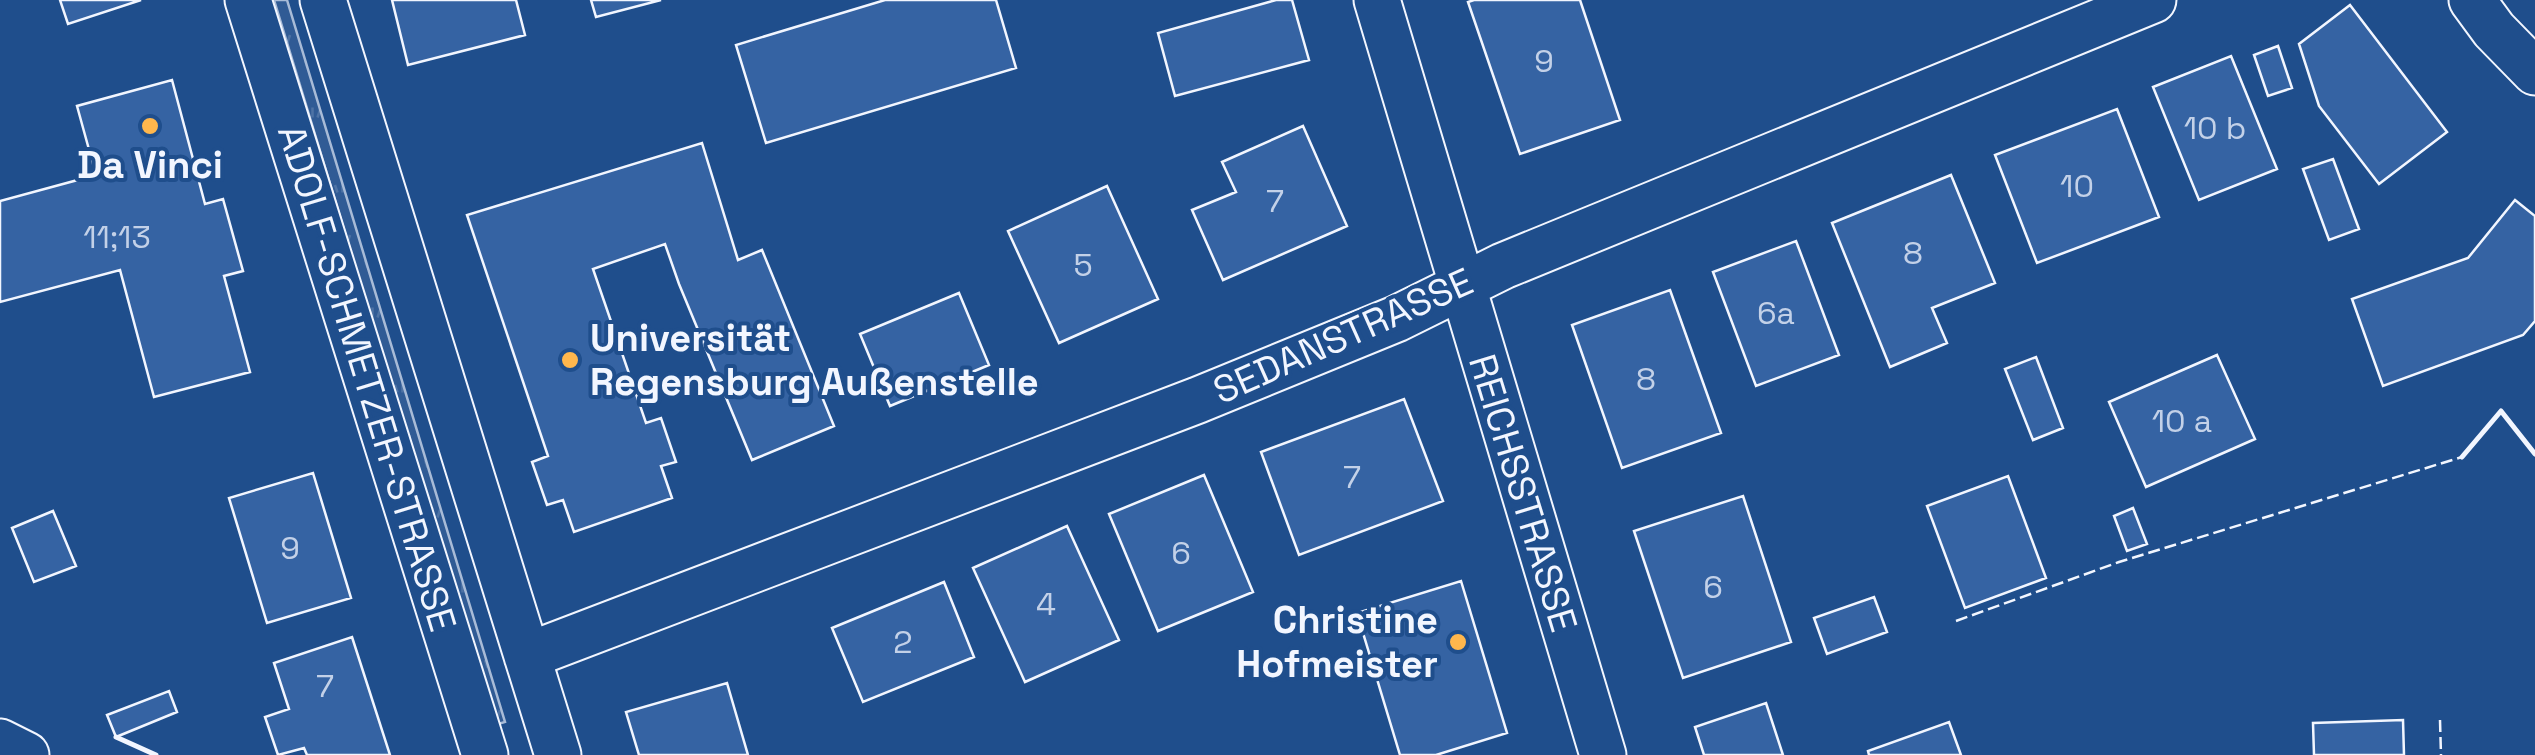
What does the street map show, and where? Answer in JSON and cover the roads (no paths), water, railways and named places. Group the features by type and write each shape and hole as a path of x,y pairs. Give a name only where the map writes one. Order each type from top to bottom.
{"street":[{"name":"ADOLF-SCHMETZER-STRASSE","path":"248,0 485,755"},
{"name":"ADOLF-SCHMETZER-STRASSE","path":"324,0 558,755"},
{"name":"REICHSSTRASSE","path":"1377,0 1603,755"},
{"name":"SEDANSTRASSE","path":"527,656 1198,400 1396,319 1521,258 2153,0"},
{"path":"2472,0 2494,30 2535,72"},
{"path":"0,742 26,755"}],"place":[{"name":"Da Vinci","path":"150,126"},
{"name":"Universität Regensburg Außenstelle","path":"570,360"},
{"name":"Christine Hofmeister","path":"1458,642"}]}
